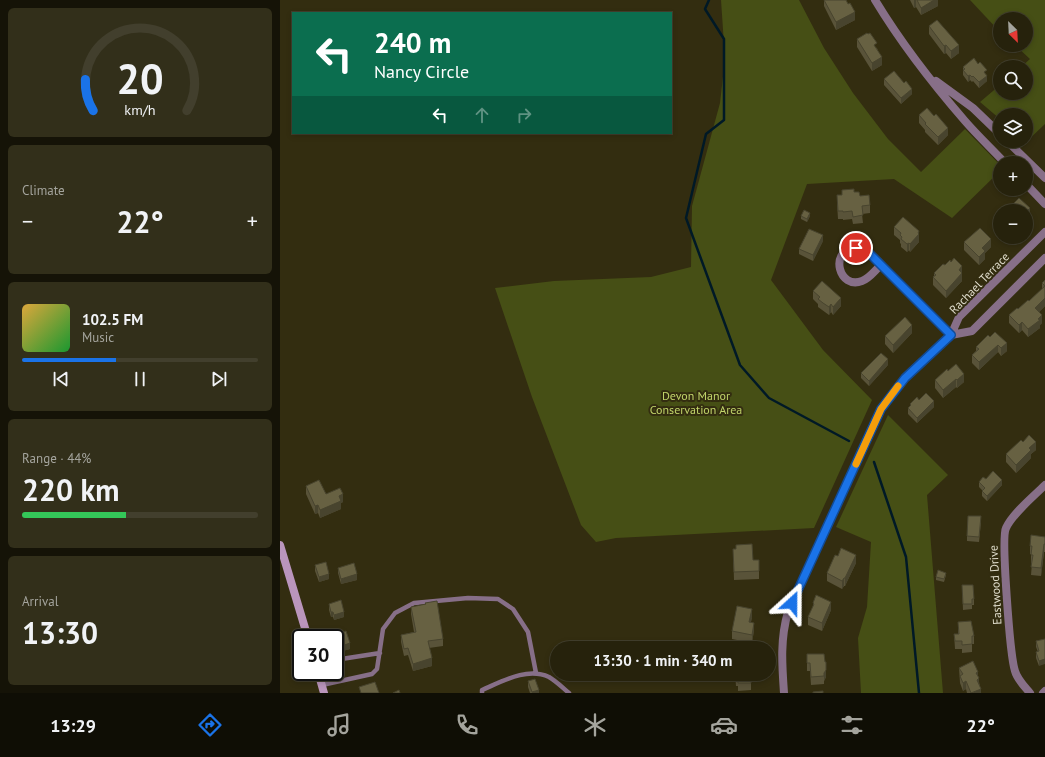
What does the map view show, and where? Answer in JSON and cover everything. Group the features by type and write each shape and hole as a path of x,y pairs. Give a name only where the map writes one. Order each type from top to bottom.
{"main road":[{"path":"280,545 305,629"},
{"path":"321,681 324,693"}],"street":[{"path":"875,0 898,37 926,73 965,121 999,156"},
{"path":"926,73 973,108 993,127"},
{"path":"1014,148 1045,178"},
{"path":"1033,191 1045,204"},
{"name":"Rachael Terrace","path":"784,693 782,642 788,612 881,409 901,383 920,363 951,335 959,317 1045,232"},
{"path":"881,265 866,279 855,282 844,278 840,271 839,265 840,258 850,249 856,248 865,250 881,265 951,335"},
{"name":"Rachael Terrace","path":"951,335 972,331 1045,258"},
{"name":"Eastwood Drive","path":"1030,693 1016,676 1011,651 1005,553 1005,528 1045,485"},
{"path":"1042,693 1045,690"}],"lane":[{"path":"322,685 372,674 377,669 383,629 395,612 414,603 468,598 498,599 513,609 528,632 536,673"},
{"path":"344,659 380,653"},
{"path":"482,693 482,690 510,677 536,673 551,678 569,693"}],"green space":[{"name":"Devon Manor Conservation Area","path":"721,0 799,0 824,48 853,93 888,139 921,172 965,129 993,158 993,178 952,218 894,179 807,184 771,280 823,350 872,400 814,528 616,538 596,542 581,525 532,397 495,288 554,281 651,277 691,267 692,206 720,103 725,59"},
{"path":"970,0 1045,0 1045,124 1033,135 1033,108 993,108 993,113 980,102 993,91 993,100 1033,100 1033,60 1029,60 1030,59 1022,52 1033,52 1033,12 993,12 993,25"},
{"path":"888,415 948,475 927,495 943,693 861,693 858,638 867,607 871,542 836,527"}],"building":[{"path":"824,0 846,0 848,4 850,3 855,12 836,22"},
{"path":"917,0 934,0 921,8"},
{"path":"937,20 959,45 951,51 946,45 944,46 929,26"},
{"path":"867,33 870,33 877,43 874,45 882,57 872,63 857,39"},
{"path":"974,58 978,64 980,62 987,70 984,72 987,76 979,82 973,76 968,76 963,70 965,69 963,67"},
{"path":"894,71 904,83 906,81 912,89 901,98 884,79"},
{"path":"927,108 934,116 936,114 948,128 938,137 925,124 926,123 919,115"},
{"path":"854,189 854,192 859,192 860,196 869,195 870,205 862,206 863,215 853,217 852,211 838,211 837,195 842,195 842,190"},
{"path":"1019,198 1026,204 1013,204"},
{"path":"804,210 810,213 807,219 801,216"},
{"path":"903,217 919,231 919,234 910,244 907,244 901,239 901,233 894,227"},
{"path":"980,228 991,239 982,248 985,251 979,257 964,242"},
{"path":"809,229 823,235 813,255 799,249"},
{"path":"954,258 962,266 959,270 962,273 946,291 933,277 936,275 934,273 943,264 945,265 950,260 951,262"},
{"path":"822,281 841,298 833,307 831,304 829,307 818,299 820,297 813,291"},
{"path":"1045,286 1045,298 1035,308 1042,315 1038,319 1040,320 1028,329 1022,322 1019,325 1009,315 1028,300 1029,301"},
{"path":"905,317 912,325 893,345 885,336"},
{"path":"995,332 1007,343 1001,348 998,345 979,362 972,355 979,349 976,347 988,335 990,337"},
{"path":"881,353 888,359 869,381 861,373"},
{"path":"956,364 964,374 943,390 935,380 947,369 948,371"},
{"path":"926,393 934,401 917,418 908,408 917,397 919,400"},
{"path":"1029,435 1036,442 1029,448 1031,450 1016,465 1006,454 1021,440 1023,442"},
{"path":"993,471 1002,480 987,496 982,491 985,488 979,482 983,477 986,479"},
{"path":"319,480 326,494 340,488 343,494 339,496 341,501 320,510 318,505 315,506 306,486"},
{"path":"968,516 981,516 979,537 967,536"},
{"path":"1031,535 1045,537 1041,568 1031,567 1033,555 1031,555 1032,546 1030,546"},
{"path":"752,544 753,560 759,560 759,571 734,572 733,549 736,549 736,545"},
{"path":"841,548 856,555 845,578 842,581 827,573 835,555 838,556"},
{"path":"326,562 329,574 319,577 315,565"},
{"path":"354,563 357,574 341,579 338,568"},
{"path":"938,570 946,573 944,579 936,577"},
{"path":"962,585 973,585 974,599 972,599 972,604 963,604"},
{"path":"816,595 831,602 822,623 808,617"},
{"path":"341,600 344,612 334,615 333,612 331,612 329,604"},
{"path":"437,601 443,639 428,641 432,658 413,664 408,648 404,649 401,635 416,632 411,607"},
{"path":"737,606 752,609 749,622 754,623 752,635 732,631"},
{"path":"971,621 974,636 972,636 972,644 962,645 962,641 955,641 954,634 959,634 958,622"},
{"path":"346,631 350,643 344,645 344,632"},
{"path":"1045,639 1045,659 1039,661 1036,652 1039,651 1036,641"},
{"path":"807,654 824,654 826,670 824,676 811,677 810,663 807,663"},
{"path":"973,661 978,672 976,673 979,678 977,680 981,689 971,693 966,681 963,683 960,676 963,674 959,668"},
{"path":"535,679 539,690 532,692 528,681"},
{"path":"738,681 751,681 751,683 738,683"},
{"path":"375,682 379,693 361,693 359,687"},
{"path":"399,690 400,693 393,693"},
{"path":"823,691 823,693 813,693 813,692"}],"waterway":[{"path":"709,0 705,9 724,39 724,120 706,134 686,218 740,365 769,398 849,441"},
{"path":"874,462 906,557 919,693"}],"slow traffic":[{"path":"856,464 881,409 898,386"}],"route":[{"path":"792,603 881,409 905,378 934,349 951,335 868,252 856,248"}]}
